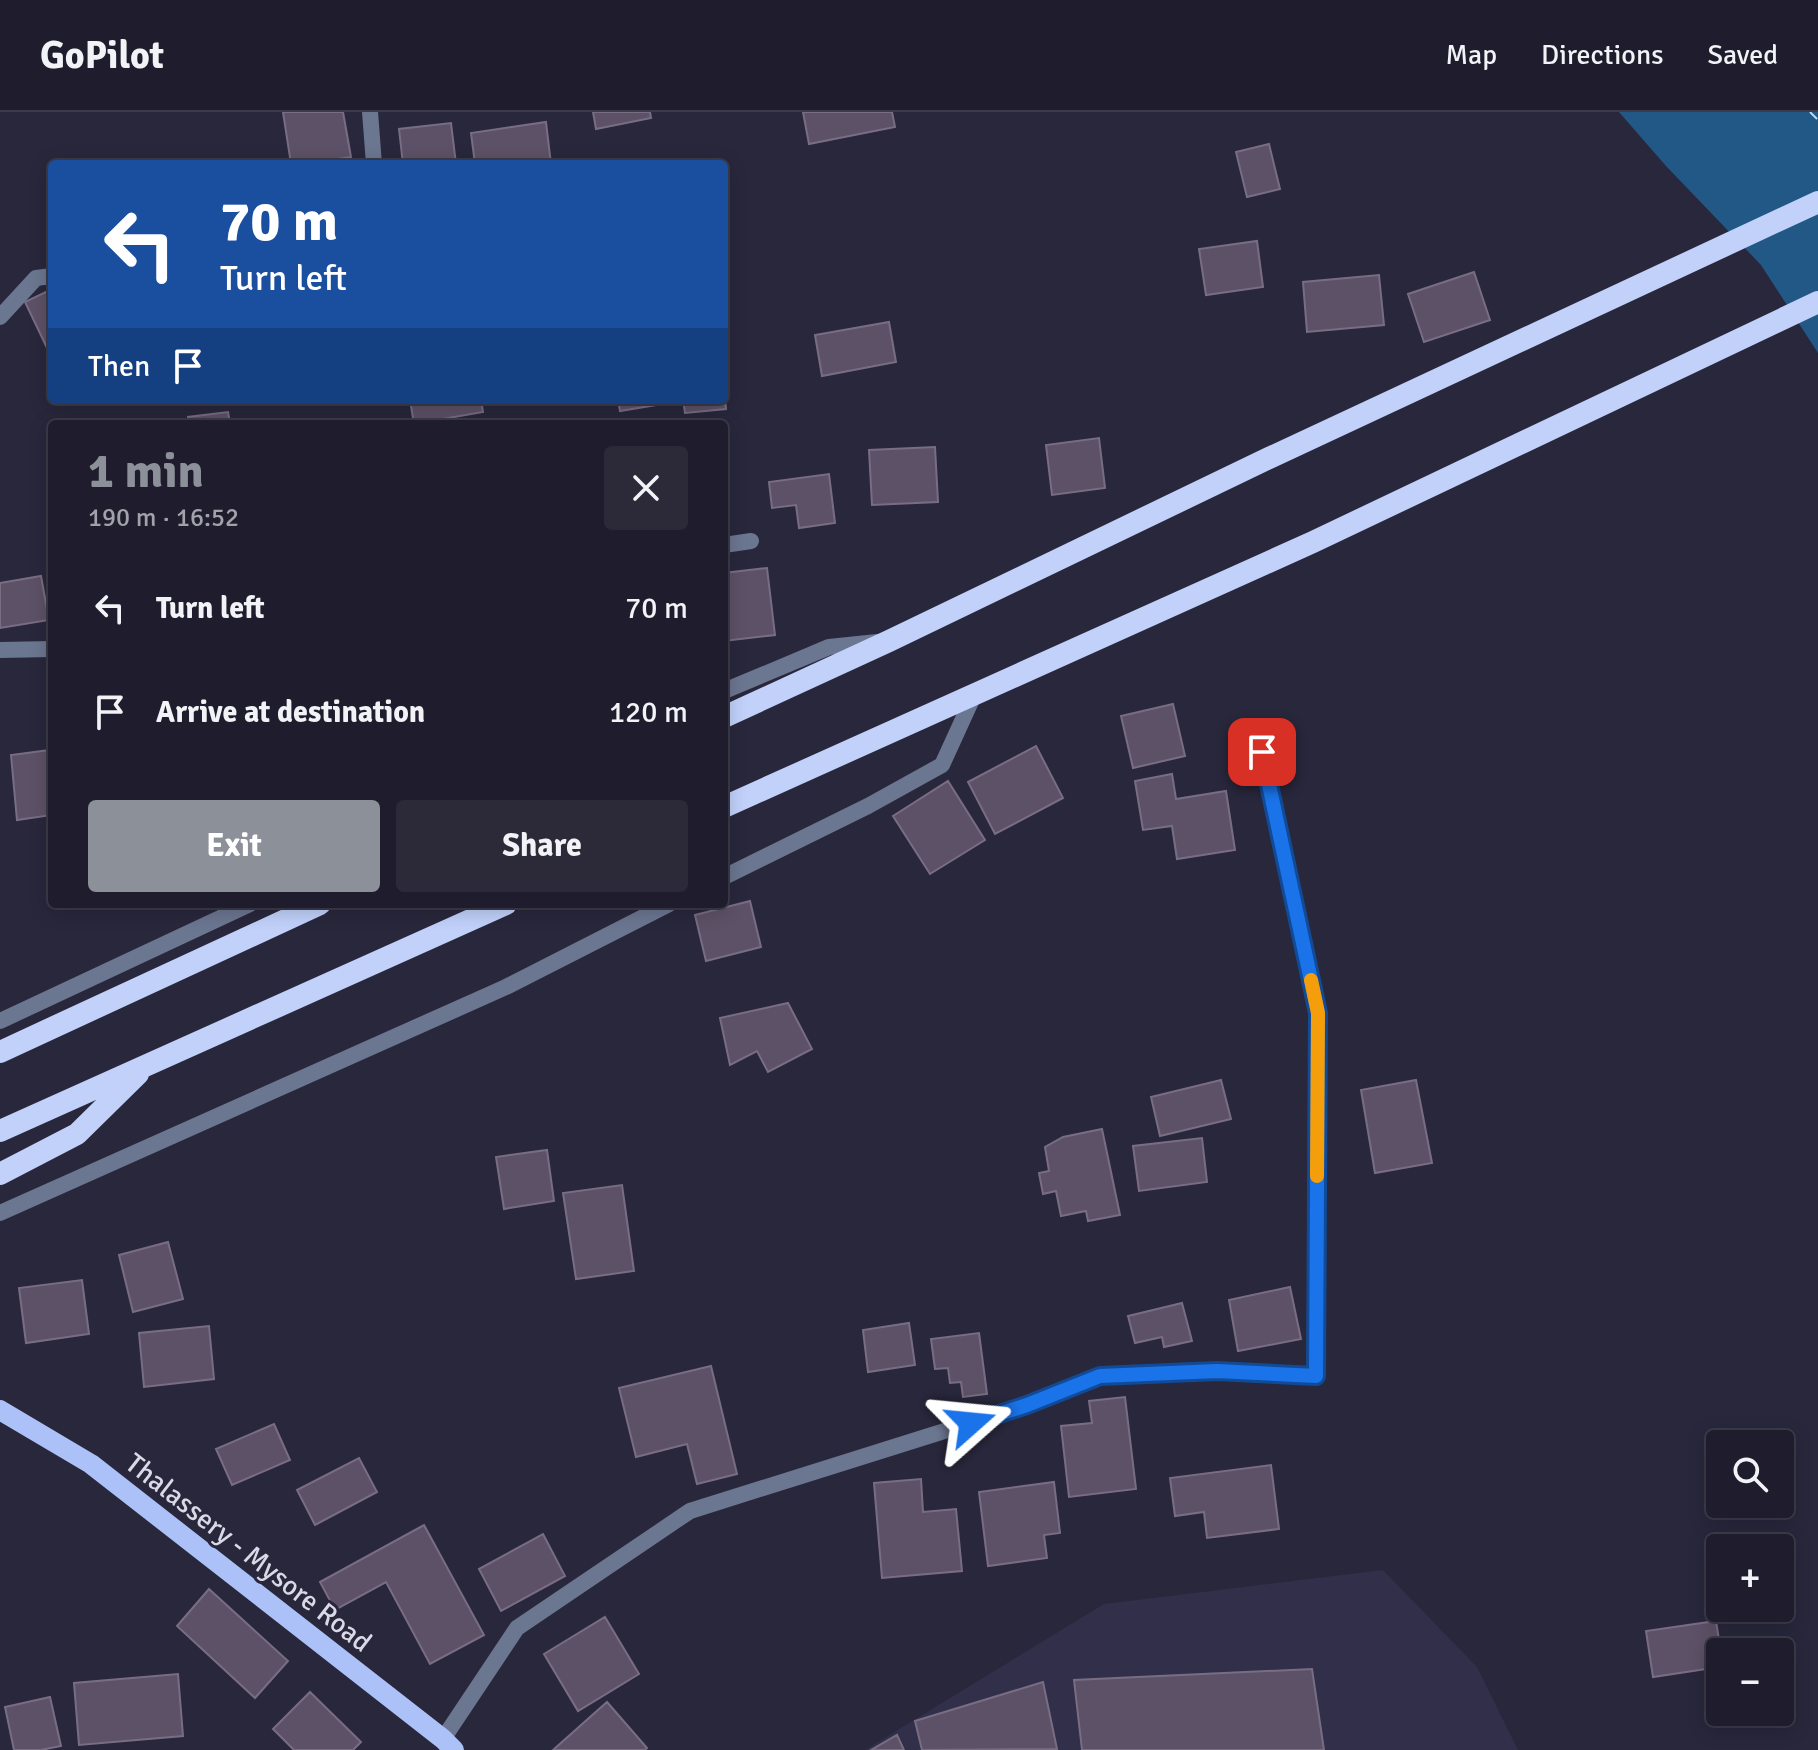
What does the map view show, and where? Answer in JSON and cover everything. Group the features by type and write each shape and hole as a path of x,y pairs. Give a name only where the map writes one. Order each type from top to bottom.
{"highway":[{"path":"728,715 1818,202"},
{"path":"728,805 1313,542 1818,302"},
{"path":"0,1052 311,908"},
{"path":"0,1131 497,908"},
{"path":"0,1174 77,1134 147,1065"}],"main road":[{"name":"Thalassery - Mysore Road","path":"0,1410 91,1464 449,1745"}],"street":[{"path":"370,112 374,160"},
{"path":"0,317 36,278 48,276"},
{"path":"728,544 751,541"},
{"path":"728,689 829,647 889,641"},
{"path":"0,650 48,649"},
{"path":"728,875 868,806 942,765 974,695"},
{"path":"449,1745 517,1628 690,1511 1027,1405 1100,1376 1217,1371 1316,1376 1318,1013 1262,752"},
{"path":"0,1021 241,908"},
{"path":"0,1213 506,987 661,908"}],"shaded area":[{"path":"1383,1570 1477,1667 1518,1750 865,1750 1104,1604"}],"water":[{"path":"1619,112 1818,112 1818,353 1761,265"}],"building":[{"path":"283,112 343,112 351,157 290,160"},
{"path":"593,112 650,112 651,118 596,129"},
{"path":"803,112 892,112 895,127 809,144"},
{"path":"546,122 551,160 474,160 471,133"},
{"path":"451,123 456,160 403,160 399,129"},
{"path":"1269,144 1280,189 1247,197 1236,152"},
{"path":"1257,241 1263,287 1206,295 1199,249"},
{"path":"1474,272 1490,320 1424,342 1408,294"},
{"path":"1379,275 1384,325 1307,332 1303,282"},
{"path":"48,291 48,348 47,348 25,302"},
{"path":"889,322 896,362 822,376 815,335"},
{"path":"411,404 482,404 483,412 437,420 413,420"},
{"path":"619,404 663,404 620,411"},
{"path":"684,404 725,404 726,409 685,413"},
{"path":"228,412 229,420 188,420 188,417"},
{"path":"1099,438 1105,488 1052,495 1046,445"},
{"path":"935,447 938,502 872,505 869,450"},
{"path":"829,474 835,523 799,528 796,505 772,508 769,482"},
{"path":"767,568 775,635 728,641 728,573"},
{"path":"41,576 48,620 0,628 0,583"},
{"path":"1173,704 1185,756 1133,768 1121,716"},
{"path":"1036,746 1063,798 995,834 968,782"},
{"path":"48,750 48,816 17,820 11,755"},
{"path":"1172,774 1176,799 1226,791 1235,850 1177,859 1172,826 1143,830 1135,781"},
{"path":"948,781 985,840 930,874 893,816"},
{"path":"750,901 761,947 706,961 695,915"},
{"path":"788,1003 812,1049 768,1072 757,1051 730,1065 720,1018"},
{"path":"1221,1080 1231,1119 1160,1136 1151,1097"},
{"path":"1416,1080 1432,1163 1375,1173 1361,1090"},
{"path":"1102,1129 1120,1215 1088,1221 1086,1211 1061,1216 1056,1191 1043,1194 1039,1173 1049,1171 1045,1147 1063,1137"},
{"path":"1202,1138 1207,1182 1139,1191 1133,1146"},
{"path":"547,1150 554,1201 504,1209 496,1157"},
{"path":"622,1185 634,1271 576,1279 563,1193"},
{"path":"168,1242 183,1299 133,1312 119,1255"},
{"path":"82,1280 89,1334 26,1343 19,1288"},
{"path":"1290,1287 1301,1339 1238,1351 1229,1300"},
{"path":"1182,1303 1192,1341 1164,1347 1162,1337 1135,1343 1128,1316"},
{"path":"909,1323 915,1365 868,1372 863,1330"},
{"path":"209,1326 214,1379 144,1387 139,1333"},
{"path":"979,1333 987,1394 963,1397 961,1382 950,1383 948,1368 935,1369 931,1339"},
{"path":"711,1366 737,1474 697,1484 687,1444 636,1457 619,1388"},
{"path":"1125,1397 1136,1489 1069,1497 1061,1426 1092,1423 1089,1401"},
{"path":"274,1424 290,1460 232,1485 216,1449"},
{"path":"359,1458 377,1492 315,1525 297,1490"},
{"path":"1271,1465 1279,1529 1207,1538 1204,1512 1175,1516 1170,1478"},
{"path":"921,1479 923,1512 956,1509 962,1571 882,1578 874,1483"},
{"path":"1054,1482 1060,1533 1044,1535 1047,1558 988,1566 979,1492"},
{"path":"424,1525 484,1635 430,1664 386,1582 335,1610 320,1582"},
{"path":"543,1534 565,1576 501,1611 479,1569"},
{"path":"209,1589 288,1661 255,1698 177,1626"},
{"path":"605,1617 639,1674 578,1711 544,1654"},
{"path":"1716,1622 1719,1638 1706,1638 1706,1669 1653,1677 1646,1631"},
{"path":"1312,1669 1324,1750 1082,1750 1074,1680"},
{"path":"178,1674 183,1736 79,1745 74,1683"},
{"path":"1043,1682 1057,1749 922,1750 915,1721"},
{"path":"310,1692 361,1742 353,1750 294,1750 273,1729"},
{"path":"50,1697 61,1746 14,1750 5,1707"},
{"path":"607,1702 647,1748 645,1750 553,1750"},
{"path":"897,1735 904,1750 871,1750"}],"ferry route":[{"path":"1810,112 1818,120"}],"slow traffic":[{"path":"1311,980 1318,1013 1317,1176"}],"route":[{"path":"971,1423 1100,1376 1217,1371 1316,1376 1318,1013 1262,752"}]}
